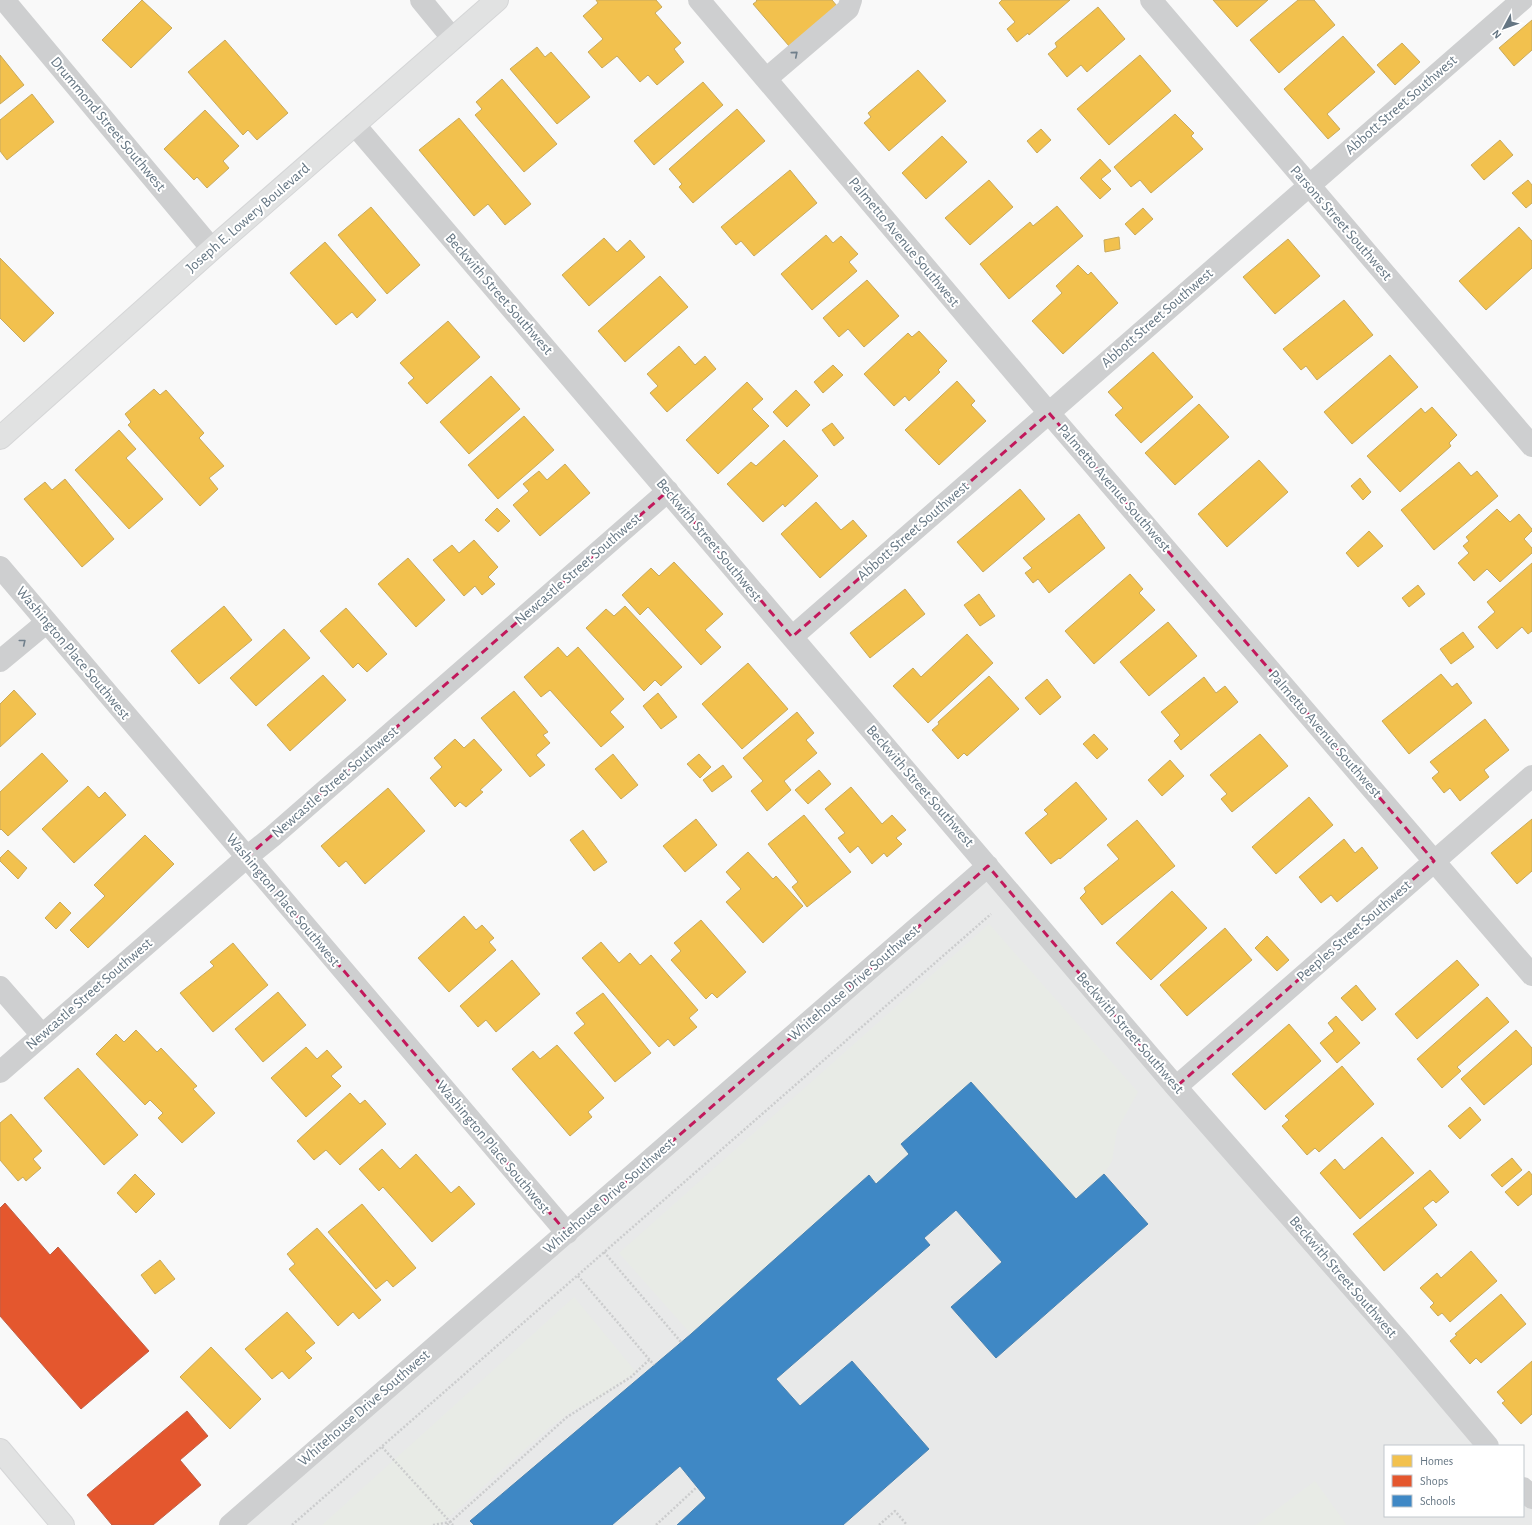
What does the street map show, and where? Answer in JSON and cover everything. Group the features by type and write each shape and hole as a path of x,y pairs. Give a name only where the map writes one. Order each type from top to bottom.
{"main road":[{"name":"Joseph E. Lowery Boulevard","path":"0,438 212,249 497,0"},
{"path":"0,1450 63,1525"}],"street":[{"name":"Drummond Street Southwest","path":"4,0 212,249"},
{"path":"421,0 453,39"},
{"name":"Palmetto Avenue Southwest","path":"699,0 1049,413 1532,975"},
{"path":"766,79 848,9 851,0"},
{"name":"Parsons Street Southwest","path":"1151,0 1532,446"},
{"name":"Abbott Street Southwest","path":"792,637 1522,0"},
{"name":"Beckwith Street Southwest","path":"354,124 1176,1086 1401,1343 1487,1445"},
{"name":"Newcastle Street Southwest","path":"0,1072 668,491"},
{"name":"Washington Place Southwest","path":"0,567 567,1233"},
{"path":"0,661 47,622"},
{"name":"Peeples Street Southwest","path":"1176,1086 1532,776"},
{"name":"Whitehouse Drive Southwest","path":"230,1525 988,866"},
{"path":"0,987 42,1035"},
{"path":"1524,1489 1532,1498"}],"path":[{"path":"292,1525 991,914"},
{"path":"604,1252 681,1342"},
{"path":"578,1276 654,1364"},
{"path":"447,1525 567,1417 600,1398 631,1376 650,1360"},
{"path":"382,1446 453,1525"},
{"path":"656,1525 697,1487"},
{"path":"878,1525 895,1511 908,1525"},
{"path":"433,1525 451,1522"}],"highlighted area":[{"path":"1049,413 1434,861 1176,1087 988,866 567,1233 247,857 668,491 792,637"}],"shaded area":[{"path":"988,866 1481,1445 1384,1445 1384,1517 1524,1517 1524,1496 1532,1505 1532,1525 230,1525"},
{"path":"989,924 1138,1092 1117,1130 1112,1161 1104,1174 1076,1199 971,1082 901,1144 909,1154 876,1184 869,1175 691,1334 619,1253"},
{"path":"574,1297 636,1372 599,1398 575,1409 551,1426 440,1525 322,1525"},
{"path":"1315,1481 1346,1524 1345,1525 1256,1525"}],"building: Homes":[{"path":"142,0 172,28 131,68 102,40"},
{"path":"596,0 656,0 662,7 655,13 681,43 674,49 684,62 657,85 648,75 640,82 617,56 602,68 588,52 603,39 583,16 598,3"},
{"path":"756,0 832,0 837,6 789,46 753,4 757,1"},
{"path":"1002,0 1070,0 1029,35 1028,33 1017,42 1007,29 1015,22 999,3"},
{"path":"1213,0 1268,0 1237,27"},
{"path":"1298,0 1314,0 1335,25 1279,73 1250,40"},
{"path":"1098,7 1125,39 1087,72 1081,65 1067,77 1048,54 1057,47 1055,43"},
{"path":"1532,20 1532,50 1514,66 1499,48"},
{"path":"1343,36 1375,72 1327,114 1340,129 1328,139 1284,89"},
{"path":"225,40 288,113 257,140 248,130 243,135 188,72"},
{"path":"1402,43 1420,62 1395,85 1377,65"},
{"path":"537,47 545,57 551,52 590,97 557,124 510,69"},
{"path":"0,55 24,85 0,104"},
{"path":"1140,55 1171,91 1109,145 1077,109"},
{"path":"918,70 946,101 889,151 864,123 871,117 868,113"},
{"path":"502,79 557,144 524,172 475,115 482,109 476,102"},
{"path":"703,82 723,105 654,165 634,141"},
{"path":"32,94 54,122 7,160 0,151 0,120"},
{"path":"737,109 765,141 693,203 679,187 682,184 669,169"},
{"path":"205,110 239,146 223,161 229,168 207,188 197,177 194,180 164,149"},
{"path":"1175,114 1194,133 1191,136 1203,149 1151,193 1140,180 1131,187 1114,167"},
{"path":"459,118 531,204 505,225 488,204 474,216 419,150"},
{"path":"1041,129 1051,140 1037,153 1027,141"},
{"path":"942,136 967,162 926,199 902,173"},
{"path":"1500,140 1513,155 1484,180 1471,165"},
{"path":"1100,159 1111,171 1101,179 1111,189 1100,199 1080,178"},
{"path":"790,170 817,203 754,256 741,241 736,245 721,227"},
{"path":"989,180 1013,207 970,245 945,218"},
{"path":"1528,180 1532,185 1532,203 1526,208 1512,193"},
{"path":"1057,206 1083,236 1009,299 980,264 1030,222 1033,226"},
{"path":"371,207 420,265 387,294 338,235"},
{"path":"1143,208 1153,219 1135,235 1125,224"},
{"path":"1519,227 1532,241 1532,268 1486,310 1459,281"},
{"path":"826,235 833,243 841,236 858,254 849,262 857,271 812,310 781,274"},
{"path":"1119,237 1120,249 1105,252 1104,240"},
{"path":"604,238 617,252 630,240 645,257 589,306 562,275"},
{"path":"1288,239 1320,276 1275,314 1243,277"},
{"path":"325,242 376,300 357,318 352,312 336,325 290,273"},
{"path":"0,258 54,313 24,342 0,318"},
{"path":"1078,265 1088,275 1091,272 1118,303 1063,354 1032,321 1062,293 1056,286"},
{"path":"660,276 688,307 625,362 598,331"},
{"path":"867,280 899,316 864,347 848,329 839,337 823,318"},
{"path":"1344,300 1373,335 1317,380 1306,366 1301,370 1283,349"},
{"path":"448,321 480,357 427,404 408,383 414,378 400,363"},
{"path":"919,331 947,361 938,370 940,372 909,401 905,396 894,406 864,374 908,333 912,337"},
{"path":"679,346 695,365 705,356 716,369 667,412 650,393 658,386 647,374"},
{"path":"1153,352 1193,397 1141,443 1115,415 1123,408 1108,392"},
{"path":"1390,355 1418,387 1352,444 1324,412"},
{"path":"833,365 843,375 823,393 814,382"},
{"path":"491,376 520,409 469,454 440,422"},
{"path":"957,381 975,401 971,405 986,421 939,465 905,430"},
{"path":"747,382 763,399 752,409 769,426 718,474 686,440"},
{"path":"154,389 160,395 166,390 204,433 199,438 224,466 209,478 218,489 200,506 128,425 131,422 125,414"},
{"path":"796,390 810,405 787,427 773,412"},
{"path":"1199,404 1229,437 1175,485 1145,453"},
{"path":"1432,407 1457,435 1449,443 1451,446 1400,492 1367,456 1421,408 1425,413"},
{"path":"524,416 554,450 498,499 468,465"},
{"path":"832,423 844,438 834,446 822,430"},
{"path":"119,430 136,449 126,458 163,499 129,529 75,470"},
{"path":"784,440 818,476 785,507 783,504 763,522 727,484 751,462 756,466"},
{"path":"1259,460 1288,492 1227,547 1198,514"},
{"path":"1459,462 1471,476 1477,471 1498,496 1434,550 1401,510"},
{"path":"565,464 590,493 540,536 513,505 529,491 523,484 539,471 547,480"},
{"path":"1360,478 1371,492 1363,500 1351,486"},
{"path":"65,479 114,539 82,567 24,499 45,482 52,490"},
{"path":"1020,489 1045,519 983,572 957,542"},
{"path":"816,502 841,530 853,520 867,536 820,578 781,534"},
{"path":"497,508 510,521 498,532 485,520"},
{"path":"1497,509 1510,522 1519,514 1532,529 1532,531 1524,539 1532,548 1532,553 1500,582 1487,569 1474,581 1458,563 1469,553 1463,546 1469,541 1466,537"},
{"path":"1079,514 1105,548 1049,593 1038,579 1033,583 1025,573 1032,568 1023,558"},
{"path":"1369,531 1383,546 1358,567 1346,553"},
{"path":"474,540 498,567 488,577 495,584 482,595 475,586 464,596 433,560 452,545 459,553"},
{"path":"408,558 445,600 416,627 378,584"},
{"path":"674,562 723,614 705,630 721,647 701,665 648,607 640,615 622,595 651,568 659,576"},
{"path":"1532,563 1532,631 1528,634 1522,627 1497,649 1478,627 1495,612 1487,602"},
{"path":"1130,574 1143,589 1139,593 1155,610 1094,664 1065,631"},
{"path":"1418,585 1425,594 1409,607 1402,598"},
{"path":"905,589 925,614 870,658 850,633"},
{"path":"979,594 995,616 980,626 964,605"},
{"path":"224,606 252,640 199,684 171,651"},
{"path":"625,606 682,667 661,686 655,680 644,691 586,628 606,609 614,616"},
{"path":"346,608 387,654 367,672 358,663 353,668 320,631"},
{"path":"1168,622 1197,656 1149,696 1120,662"},
{"path":"284,629 310,658 256,706 230,678"},
{"path":"1463,632 1474,647 1451,664 1440,649"},
{"path":"967,634 993,663 928,723 893,686 913,668 921,677"},
{"path":"558,647 567,657 578,647 624,699 610,712 624,727 601,747 550,690 541,697 524,677"},
{"path":"748,663 788,709 742,749 702,704"},
{"path":"1441,674 1452,687 1457,683 1472,703 1409,754 1382,721"},
{"path":"323,675 346,700 290,751 267,725"},
{"path":"989,676 1019,709 967,756 964,753 958,759 932,730 939,724 938,722"},
{"path":"1204,677 1216,693 1225,686 1238,702 1181,750 1174,741 1180,735 1161,712"},
{"path":"1047,679 1061,697 1040,715 1025,698"},
{"path":"14,690 36,714 0,747 0,704"},
{"path":"514,691 548,732 543,735 550,743 536,755 545,765 530,777 481,718"},
{"path":"658,693 677,717 661,729 643,706"},
{"path":"797,712 814,733 806,740 817,753 784,781 791,790 767,811 751,791 763,781 743,758"},
{"path":"1485,719 1509,750 1484,770 1489,777 1460,801 1450,788 1444,793 1432,778 1439,772 1430,762"},
{"path":"1094,734 1108,749 1097,759 1083,744"},
{"path":"1260,734 1288,766 1232,812 1221,799 1227,794 1210,775"},
{"path":"455,739 464,748 474,739 502,770 480,790 483,792 466,807 460,802 455,807 430,778 442,767 434,758"},
{"path":"42,753 68,781 8,836 1,829 0,830 0,792"},
{"path":"613,754 638,785 621,799 595,769"},
{"path":"699,754 711,767 700,778 687,764"},
{"path":"1170,760 1184,776 1162,796 1148,780"},
{"path":"723,765 732,777 712,792 703,780"},
{"path":"819,770 831,784 808,804 795,790"},
{"path":"1076,782 1107,819 1060,859 1059,858 1051,864 1025,833 1048,814 1044,810"},
{"path":"88,786 99,798 105,792 126,815 74,863 42,829"},
{"path":"851,787 882,824 892,815 906,830 896,838 902,844 887,857 884,853 872,864 858,846 850,853 838,838 845,833 825,809"},
{"path":"388,788 425,831 365,884 346,861 339,867 321,846"},
{"path":"1309,797 1333,825 1276,874 1252,847"},
{"path":"804,815 851,872 807,907 792,887 798,882 768,844"},
{"path":"696,819 717,845 685,872 663,846"},
{"path":"1532,819 1532,871 1517,884 1491,853"},
{"path":"1137,820 1175,866 1102,925 1080,898 1086,892 1084,888 1119,859 1107,845"},
{"path":"583,830 607,862 594,871 570,840"},
{"path":"145,835 174,864 88,948 70,930 105,896 94,885"},
{"path":"1344,839 1355,853 1362,847 1378,868 1337,902 1331,895 1321,903 1299,877"},
{"path":"8,850 27,868 18,879 0,861 0,858"},
{"path":"748,852 773,879 776,876 803,906 763,943 726,902 741,889 726,872"},
{"path":"1172,891 1207,928 1151,980 1116,943"},
{"path":"60,902 71,913 56,929 45,918"},
{"path":"464,916 476,930 482,925 494,938 489,942 496,950 449,992 418,958"},
{"path":"701,920 746,972 717,998 712,993 706,999 671,960 681,951 674,943"},
{"path":"1225,928 1252,960 1187,1016 1160,985"},
{"path":"1267,936 1289,960 1277,971 1255,948"},
{"path":"601,942 619,963 630,953 640,965 651,955 698,1010 689,1018 697,1027 674,1046 668,1039 659,1047 582,958"},
{"path":"233,943 268,985 213,1032 180,993 214,966 210,962"},
{"path":"512,960 540,994 496,1032 486,1020 478,1027 460,1006"},
{"path":"1457,960 1479,985 1417,1039 1395,1014"},
{"path":"1356,985 1376,1009 1362,1021 1341,998"},
{"path":"278,992 306,1025 263,1062 235,1029"},
{"path":"603,993 651,1053 615,1082 574,1033 585,1024 576,1013"},
{"path":"1487,997 1509,1022 1457,1067 1461,1071 1442,1088 1417,1059"},
{"path":"1336,1016 1360,1043 1337,1063 1320,1043 1334,1031 1328,1023"},
{"path":"1289,1024 1321,1061 1265,1110 1232,1074"},
{"path":"136,1030 157,1052 161,1048 197,1086 193,1089 215,1113 182,1143 158,1118 163,1113 150,1100 145,1105 96,1054 116,1034 124,1042"},
{"path":"1516,1030 1532,1048 1532,1064 1484,1105 1461,1079"},
{"path":"557,1045 604,1098 588,1112 592,1117 570,1136 512,1069 533,1051 540,1059"},
{"path":"306,1047 317,1059 327,1050 342,1067 331,1076 341,1086 306,1117 271,1078"},
{"path":"1342,1066 1374,1104 1319,1152 1315,1148 1307,1155 1282,1126 1289,1120 1285,1116"},
{"path":"78,1068 138,1135 104,1165 44,1098"},
{"path":"350,1093 360,1104 365,1100 386,1124 340,1165 326,1150 314,1160 297,1141"},
{"path":"1470,1107 1481,1120 1460,1139 1448,1126"},
{"path":"11,1114 42,1151 33,1159 41,1168 26,1181 23,1177 18,1181 0,1160 0,1123"},
{"path":"1382,1137 1414,1173 1360,1219 1320,1173 1335,1159 1344,1170"},
{"path":"382,1149 400,1169 416,1154 451,1193 459,1186 475,1204 432,1242 383,1187 379,1191 359,1169"},
{"path":"1512,1158 1522,1170 1502,1187 1491,1175"},
{"path":"1430,1170 1449,1192 1436,1203 1433,1200 1423,1208 1437,1225 1384,1271 1353,1234"},
{"path":"1529,1171 1532,1175 1532,1194 1518,1206 1505,1192"},
{"path":"135,1174 155,1194 136,1213 117,1193"},
{"path":"362,1204 416,1268 393,1287 387,1280 376,1289 328,1232"},
{"path":"317,1228 381,1300 359,1319 353,1312 338,1326 289,1269 295,1264 287,1254"},
{"path":"1471,1251 1497,1281 1450,1322 1442,1313 1438,1316 1430,1307 1434,1303 1420,1288 1437,1273 1441,1278"},
{"path":"160,1260 175,1279 155,1294 141,1275"},
{"path":"1501,1294 1526,1324 1481,1363 1476,1358 1470,1364 1450,1341 1457,1335 1455,1334"},
{"path":"287,1312 315,1343 305,1351 312,1358 289,1379 282,1371 272,1379 245,1349"},
{"path":"211,1347 261,1399 230,1429 180,1377"},
{"path":"1532,1361 1532,1414 1521,1424 1502,1403 1505,1401 1497,1392"}],"building: Shops":[{"path":"5,1203 50,1255 58,1247 149,1351 81,1409 0,1316 0,1208"},
{"path":"187,1411 208,1436 180,1460 201,1485 153,1525 112,1525 87,1495"}],"building: Schools":[{"path":"971,1082 1076,1199 1104,1174 1148,1224 996,1358 951,1307 1002,1262 956,1210 924,1238 930,1245 776,1379 800,1406 852,1361 929,1449 843,1525 677,1525 706,1498 680,1466 612,1525 474,1525 470,1521 691,1334 869,1175 876,1184 909,1154 901,1144"}]}
